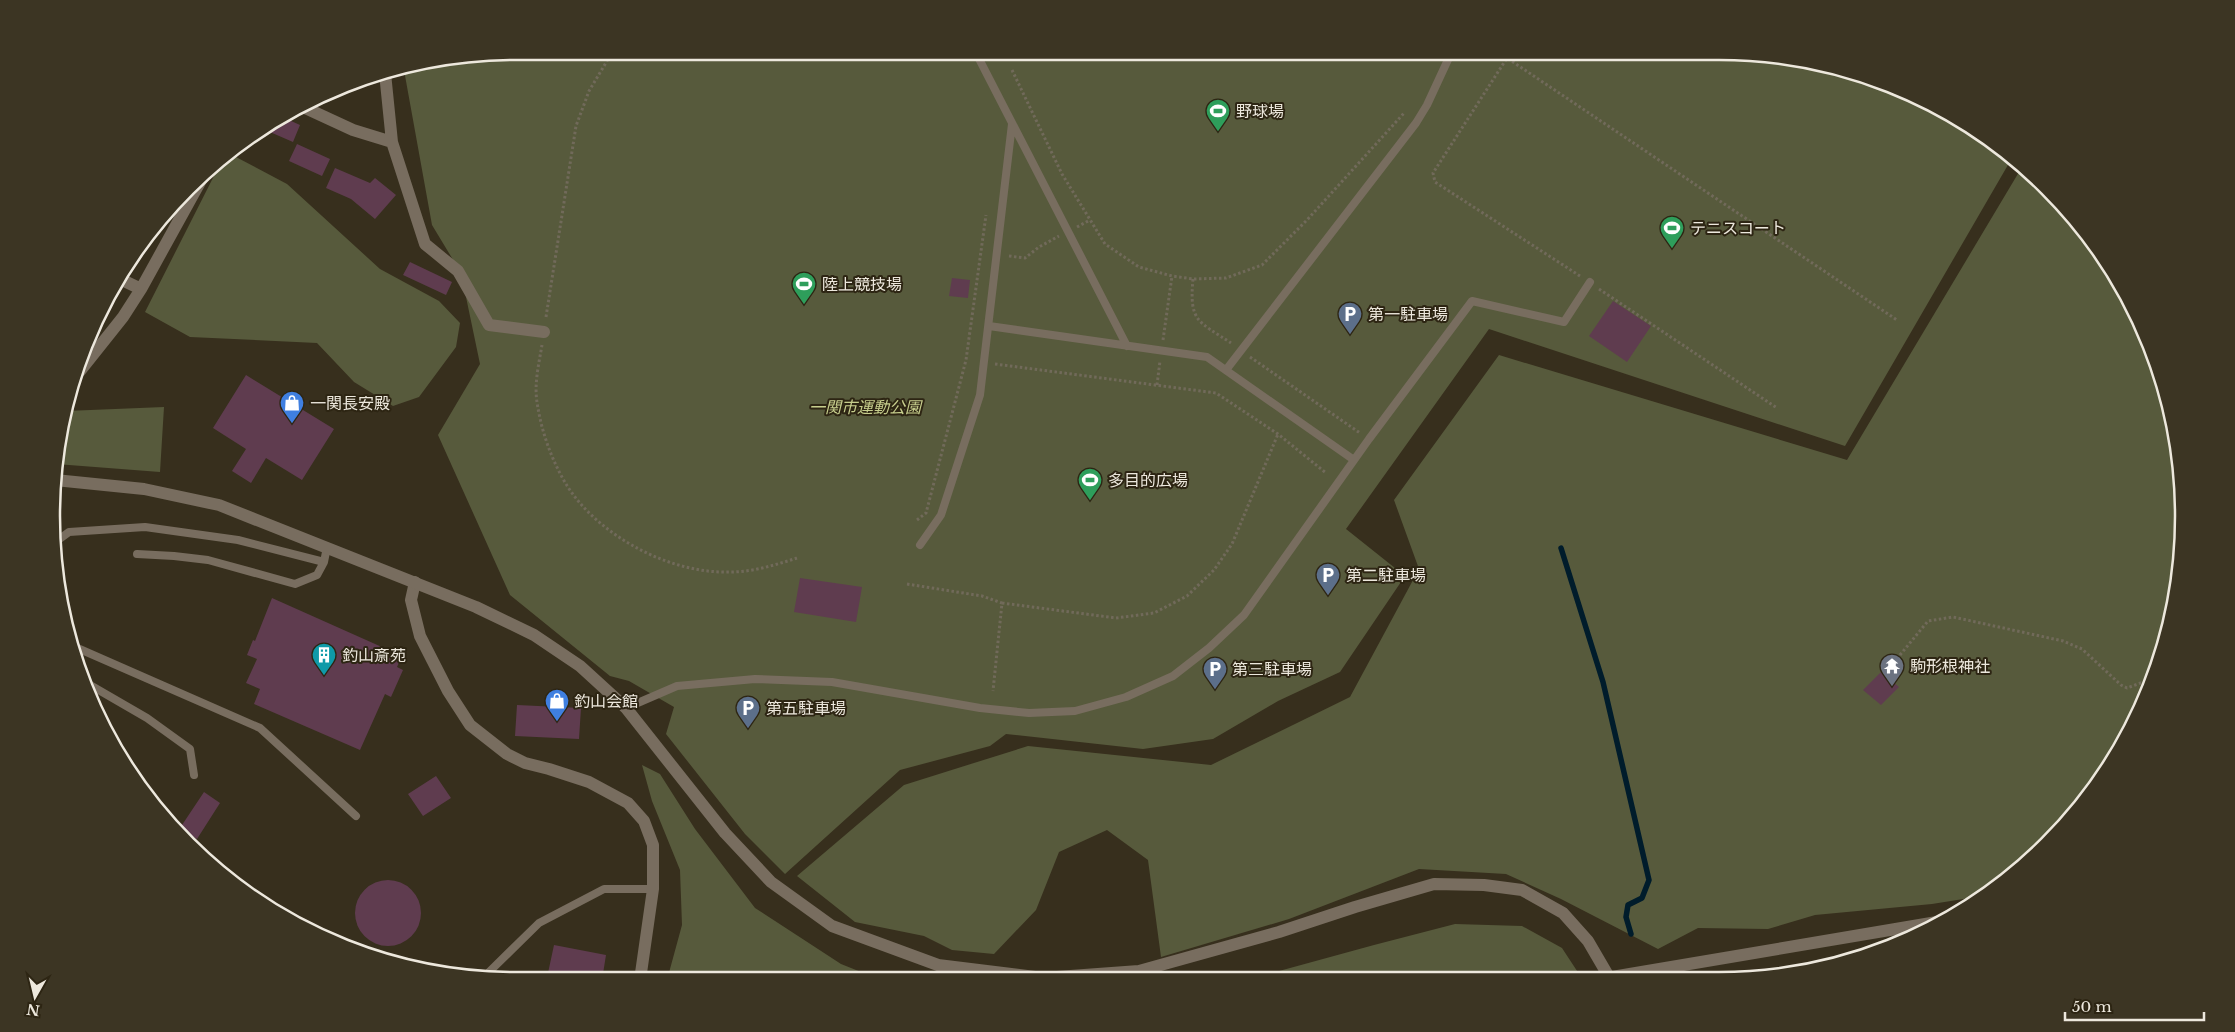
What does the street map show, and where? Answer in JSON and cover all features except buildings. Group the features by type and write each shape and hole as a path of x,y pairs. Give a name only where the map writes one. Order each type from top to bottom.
{"street":[{"path":"386,79 392,142 425,244 458,272 489,325 544,332"},
{"path":"309,110 353,130 392,142"},
{"path":"86,363 141,289 187,201"},
{"path":"125,281 141,289"},
{"path":"62,481 144,489 219,505 476,607 534,635 580,666 626,708 725,833 771,882 832,926 938,965 995,972"},
{"path":"415,582 411,600 420,636 448,691 470,725 507,754 519,760 589,782 628,803 644,821 653,845 653,889 641,972"},
{"path":"1125,972 1139,971 1279,932 1354,906 1434,884 1474,884 1522,890 1563,913 1588,941 1607,972"},
{"path":"1640,972 1922,925"}],"lane":[{"path":"980,60 1127,346"},
{"path":"1226,370 1416,123 1427,105 1448,60"},
{"path":"920,545 941,515 980,396 1012,124"},
{"path":"626,708 677,686 755,679 832,682 980,708 1030,713 1075,711 1126,697 1173,676 1209,648 1244,615 1369,439 1472,301 1564,322 1590,282"},
{"path":"989,326 1207,357 1354,460"},
{"path":"61,538 69,532 145,526 238,540 324,562"},
{"path":"137,554 208,560 295,584 317,575 324,562 327,547"},
{"path":"80,649 260,728 356,816"},
{"path":"93,687 147,718 190,749 194,775"},
{"path":"490,971 539,923 604,889 653,889"}],"path":[{"path":"608,60 589,91 576,126 538,370 536,400 547,444 566,485 598,522 630,544 659,560 692,569 730,572 766,568 797,558"},
{"path":"1506,60 1433,173 1436,182 1590,282 1777,408"},
{"path":"1510,60 1897,320"},
{"path":"1012,70 1062,174 1105,244 1139,267 1172,276 1193,279 1226,278 1262,265 1307,220 1405,112"},
{"path":"917,520 926,513 966,360 986,215"},
{"path":"981,252 1025,258 1039,247 1090,220"},
{"path":"1157,385 1172,276"},
{"path":"1193,279 1191,302 1198,320 1369,439"},
{"path":"966,360 1216,393 1278,434 1326,473"},
{"path":"907,584 982,596 1002,603 1116,618 1154,612 1187,596 1214,570 1232,544 1278,434"},
{"path":"993,691 1002,603"},
{"path":"1900,655 1928,621 1952,617 2063,642 2082,649 2121,685 2127,688 2144,682"}],"green space":[{"name":"一関市運動公園","path":"486,61 1749,61 1808,69 1866,84 1894,95 1947,121 2009,164 1845,446 1489,329 1346,529 1405,576 1340,672 1278,701 1213,739 1143,749 1006,734 990,746 900,770 785,874 745,834 666,734 674,707 629,681 610,676 510,595 438,435 480,364 461,273 432,225 405,74 456,64"},
{"path":"235,157 287,184 380,269 439,301 460,323 456,347 419,397 393,406 354,382 317,343 190,337 145,312 216,172"},
{"path":"2019,172 2062,215 2081,238 2114,288 2140,341 2151,369 2159,398 2171,456 2175,516 2174,546 2166,605 2151,663 2128,718 2114,744 2081,794 2062,817 2020,859 1997,878 1967,898 1932,904 1815,915 1768,929 1698,928 1658,949 1561,899 1506,874 1419,869 1289,919 1161,957 1148,860 1107,830 1059,852 1036,910 994,954 952,950 924,936 855,922 797,876 904,785 1028,746 1211,765 1350,697 1419,569 1394,500 1499,355 1847,460"},
{"path":"164,407 160,472 63,465 73,411"},
{"path":"642,765 660,774 695,829 755,908 841,964 861,972 669,972 682,925 680,870 652,801"},
{"path":"1455,924 1522,926 1562,948 1578,972 1276,972"}],"waterway":[{"path":"1561,548 1603,682 1649,880 1642,898 1628,905 1626,917 1631,934"}],"place":[{"name":"野球場","path":"1218,132"},
{"name":"テニスコート","path":"1672,249"},
{"name":"陸上競技場","path":"804,305"},
{"name":"第一駐車場","path":"1350,335"},
{"name":"一関長安殿","path":"292,424"},
{"name":"多目的広場","path":"1090,501"},
{"name":"第二駐車場","path":"1328,596"},
{"name":"釣山斎苑","path":"324,676"},
{"name":"駒形根神社","path":"1892,687"},
{"name":"第三駐車場","path":"1215,690"},
{"name":"釣山会館","path":"557,722"},
{"name":"第五駐車場","path":"748,729"}]}
